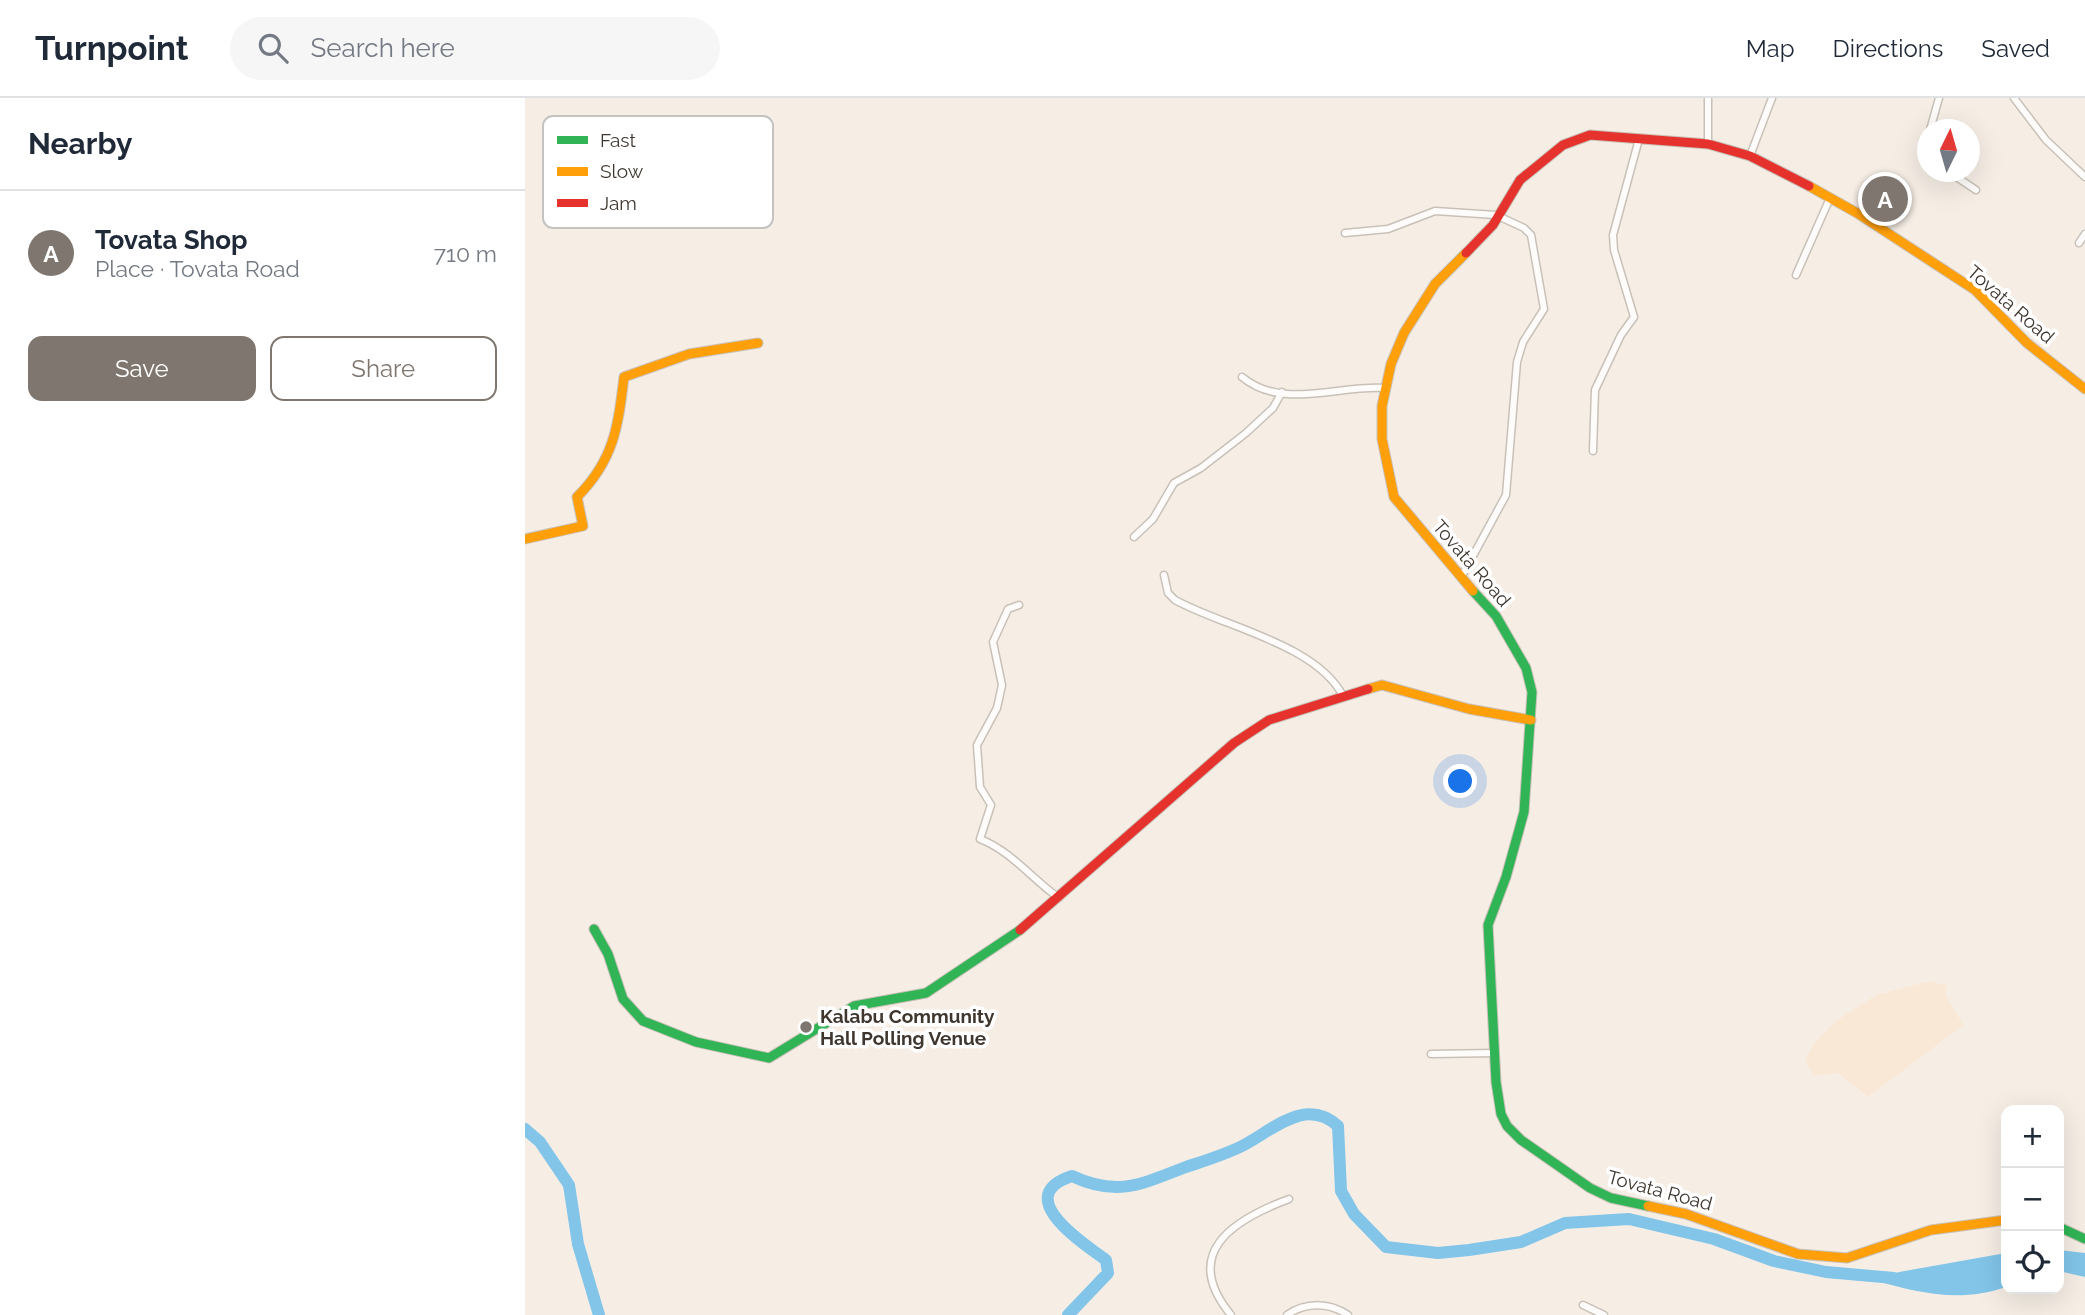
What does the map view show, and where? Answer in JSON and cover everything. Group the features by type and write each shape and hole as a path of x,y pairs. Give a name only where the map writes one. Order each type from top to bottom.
{"street":[{"path":"1708,98 1708,144"},
{"path":"1750,156 1772,98"},
{"path":"1933,119 1939,98"},
{"path":"2014,98 2046,139 2085,177"},
{"name":"Tovata Road","path":"2001,1221 1930,1230 1847,1258 1798,1254 1686,1214 1611,1198 1590,1188 1521,1140 1507,1126 1501,1114 1495,1053 1488,925 1506,877 1524,812 1532,692 1527,668 1496,617 1394,497 1382,439 1386,388 1391,364 1404,333 1435,284 1498,216 1520,180 1563,145 1590,135 1708,144 1750,156 1830,198 1975,290 2027,343 2085,389"},
{"path":"1593,451 1595,390 1622,335 1634,317 1614,250 1613,235 1639,139"},
{"path":"1964,182 1976,190"},
{"path":"1796,275 1830,198"},
{"path":"1345,233 1388,229 1435,211 1498,216 1524,228 1531,235 1545,305 1523,342 1517,362 1505,498 1462,576"},
{"path":"2079,243 2085,234"},
{"path":"525,539 583,526 577,497 597,477 619,426 624,377 657,361 707,348 758,343"},
{"path":"1242,377 1262,389 1282,393 1386,388"},
{"path":"1134,537 1153,519 1170,488 1247,433 1273,408 1282,393"},
{"path":"1164,575 1168,593 1175,600 1299,654 1332,680 1343,696"},
{"path":"1019,605 1008,609 993,642 1002,685 997,708 977,745 980,787 991,804 981,839 1005,852 1032,879 1059,898"},
{"path":"594,929 608,954 619,990 638,1019 651,1027 697,1041 769,1058 853,1006 926,993 1034,920 1135,827 1234,743 1269,720 1382,685 1469,709 1531,720"},
{"path":"1431,1054 1495,1053"},
{"path":"1231,1315 1215,1292 1211,1259 1217,1244 1228,1229 1264,1208 1289,1199"},
{"path":"2064,1229 2085,1239"},
{"path":"1287,1315 1316,1305 1329,1306 1348,1315"},
{"path":"1583,1305 1604,1315"}],"shaded area":[{"path":"1930,981 1947,986 1946,995 1963,1025 1868,1097 1838,1073 1814,1076 1805,1061 1814,1043 1836,1021 1876,995"}],"water":[{"path":"2064,1251 2085,1253 2085,1277 2064,1272"},
{"path":"2001,1254 2001,1288 1989,1292 1939,1294 1873,1280 1899,1272"}],"waterway":[{"path":"1068,1315 1108,1273 1106,1260 1068,1231 1049,1207 1048,1195 1055,1185 1072,1176 1104,1186 1143,1183 1235,1149 1289,1119 1313,1114 1338,1126 1341,1191 1354,1214 1386,1247 1438,1253 1469,1250 1521,1242 1565,1223 1629,1219 1714,1239 1774,1261 1826,1272 1894,1278"},
{"path":"525,1129 540,1142 569,1185 578,1244 599,1315"}],"traffic: fast":[{"path":"1473,591 1496,616 1526,668 1532,692 1524,812 1506,877 1488,925 1496,1082 1501,1114 1507,1126 1521,1140 1590,1188 1611,1198 1648,1206"},
{"path":"594,929 608,954 623,999 643,1021 696,1042 769,1058 854,1006 926,993 1020,930"},
{"path":"2064,1229 2085,1239"}],"traffic: slow":[{"path":"1809,186 1857,213 1975,290 2027,343 2085,389"},
{"path":"1466,253 1435,284 1404,333 1391,364 1382,406 1382,439 1394,497 1473,591"},
{"path":"525,539 583,526 577,497 607,456 616,427 624,377 689,354 758,343"},
{"path":"1368,689 1382,685 1469,709 1531,720"},
{"path":"1648,1206 1686,1214 1798,1254 1847,1258 1931,1230 2001,1221"}],"traffic: jam":[{"path":"1466,253 1493,225 1520,180 1563,145 1590,135 1708,144 1750,156 1809,186"},
{"path":"1020,930 1234,743 1269,720 1368,689"}],"place":[{"name":"Tovata Shop","path":"1885,199"},
{"name":"Kalabu Community Hall Polling Venue","path":"806,1027"}]}
